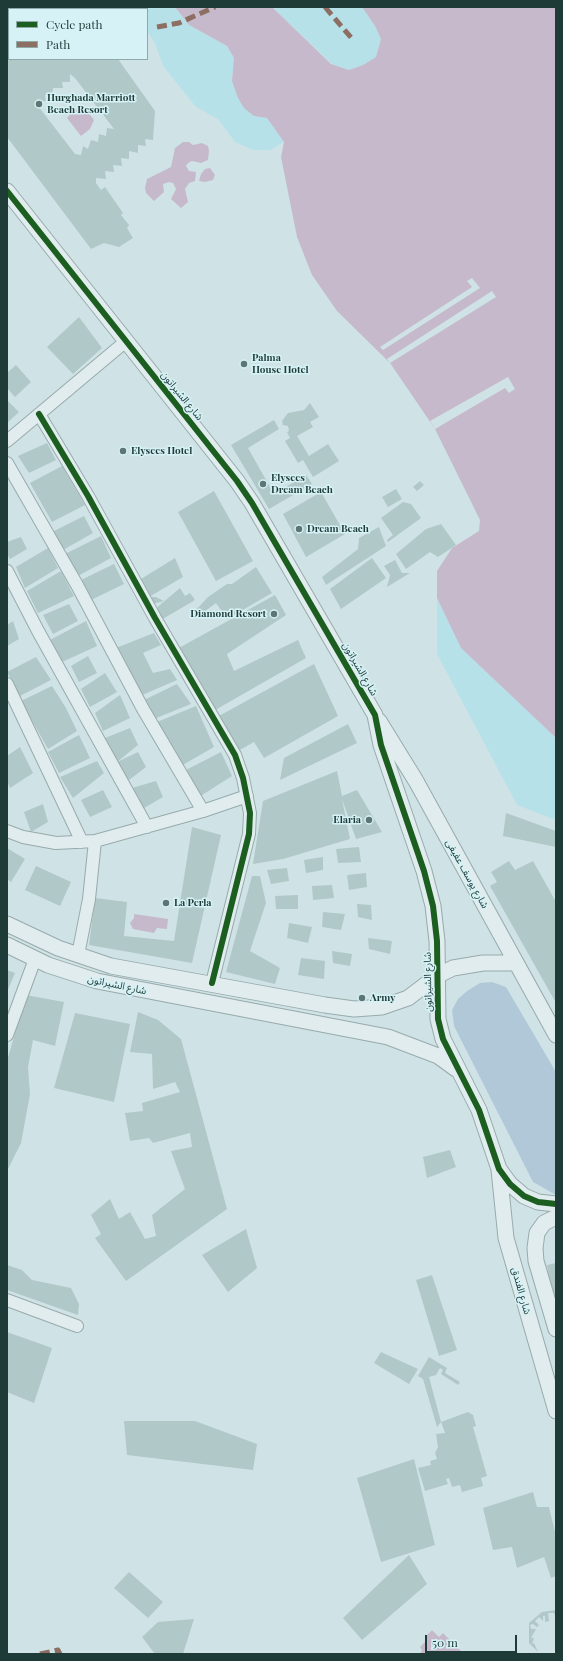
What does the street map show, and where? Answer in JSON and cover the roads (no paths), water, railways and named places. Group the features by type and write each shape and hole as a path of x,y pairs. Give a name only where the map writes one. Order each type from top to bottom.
{"street":[{"name":"شارع الشيراتون","path":"7,191 125,342 218,457 252,503 375,715 380,745 424,871 433,906 437,941 438,1019 444,1039 479,1110 499,1169 510,1184 524,1196 538,1202 556,1204"},
{"path":"7,441 125,342"},
{"path":"39,414 88,496 155,618 235,755 243,778 250,813 250,834 212,983"},
{"path":"7,463 77,585 143,709 203,811"},
{"path":"7,571 38,631 147,827"},
{"path":"7,684 82,842"},
{"name":"شارع يوسف عفيفى","path":"375,715 416,781 556,1035"},
{"path":"7,831 23,837 56,843 95,841 203,811 247,796"},
{"path":"78,956 89,899 95,841"},
{"name":"شارع الشيراتون","path":"7,924 78,956 110,966 212,983 326,1005 354,1008 382,1007 408,998 437,976 468,964 516,963"},
{"name":"شارع الشيراتون","path":"7,946 72,974 97,981 388,1037 438,1056 460,1072"},
{"path":"7,1035 35,959"},
{"name":"شارع الفندق","path":"499,1169 506,1238 556,1411"},
{"path":"556,1217 544,1223 537,1233 535,1248 536,1261 556,1329"},
{"path":"7,1300 77,1326"}],"place":[{"name":"Hurghada Marriott Beach Resort","path":"39,104"},
{"name":"Palma House Hotel","path":"244,364"},
{"name":"Elysees Hotel","path":"123,451"},
{"name":"Elysees Dream Beach","path":"263,484"},
{"name":"Dream Beach","path":"299,529"},
{"name":"Diamond Resort","path":"274,614"},
{"name":"Elaria","path":"369,820"},
{"name":"La Perla","path":"166,903"},
{"name":"Army","path":"362,998"}]}
